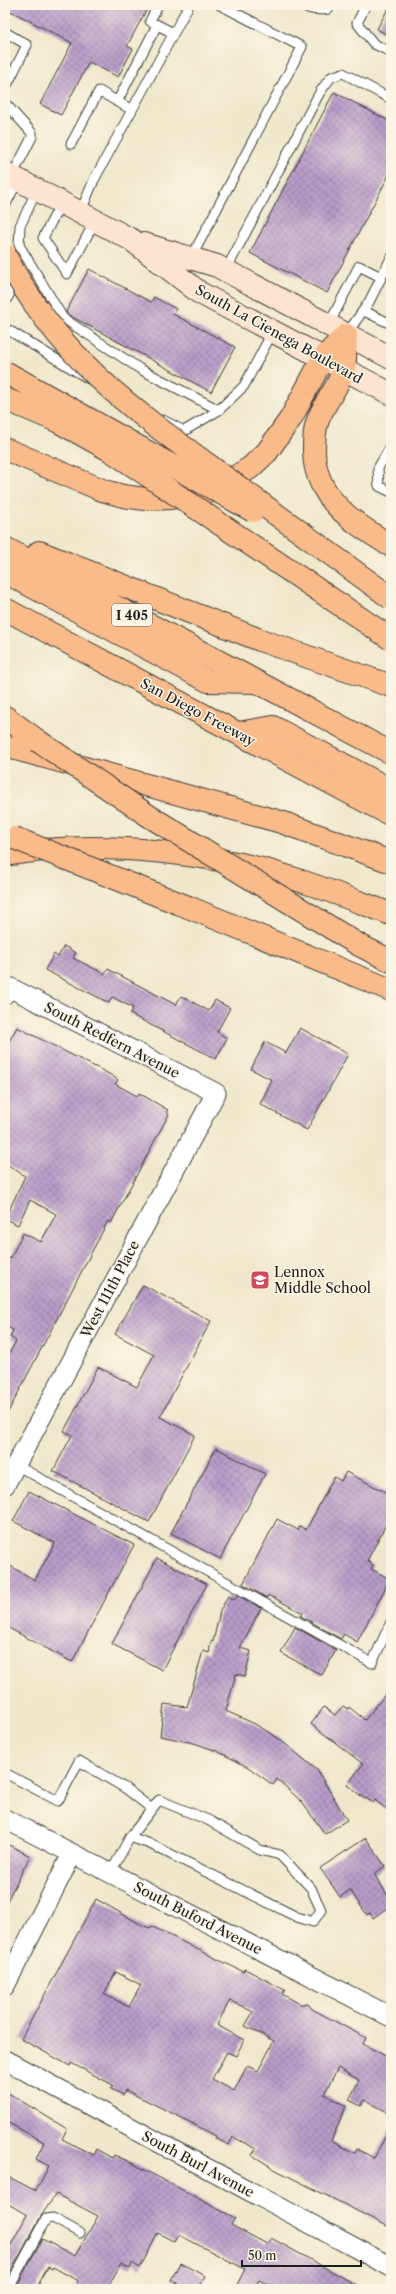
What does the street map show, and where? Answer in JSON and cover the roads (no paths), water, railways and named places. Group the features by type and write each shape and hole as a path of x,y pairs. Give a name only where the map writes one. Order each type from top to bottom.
{"highway":[{"path":"5,255 33,302 53,330 104,385 187,449 391,598"},
{"path":"5,449 102,490 123,496 145,499 171,498 212,491 250,468 266,452 291,418 337,330"},
{"path":"337,330 344,369 317,421 314,444 318,479 324,490 340,510 352,521 391,546"},
{"path":"5,372 391,588"},
{"path":"5,399 57,421 113,452 391,639"},
{"path":"5,539 260,640 391,686"},
{"name":"I 405","path":"5,548 391,753"},
{"path":"5,572 208,681 258,682"},
{"name":"San Diego Freeway","path":"5,609 391,815"},
{"path":"5,718 149,816 359,945 391,961"},
{"path":"5,723 38,741"},
{"path":"238,733 273,727 391,790"},
{"path":"5,746 281,822 391,862"},
{"path":"5,834 391,990"},
{"path":"5,855 41,851 106,849 151,851 186,856 242,865 344,897 391,914"}],"main road":[{"name":"South La Cienega Boulevard","path":"12,176 132,240 226,270 391,358"},
{"name":"South La Cienega Boulevard","path":"132,240 200,293 391,394"}],"street":[{"name":"South Redfern Avenue","path":"7,991 216,1093"},
{"name":"West 111th Place","path":"5,1485 216,1093"},
{"name":"South Buford Avenue","path":"5,1819 391,2017"},
{"path":"5,1986 72,1854"},
{"name":"South Burl Avenue","path":"5,2060 391,2267"}],"lane":[{"path":"158,5 150,21 173,33"},
{"path":"61,203 43,238 67,274 87,217 94,180 188,5"},
{"path":"191,258 302,48 220,5"},
{"path":"301,5 308,9 320,11 328,9 331,5"},
{"path":"366,5 357,23 374,44 391,52"},
{"path":"117,102 157,25"},
{"path":"5,32 27,44 5,90"},
{"path":"226,270 320,92 330,77 343,73 391,99"},
{"path":"71,144 99,91 132,110"},
{"path":"5,103 30,131 32,137 12,176 5,206"},
{"path":"37,190 20,226 19,246 63,318 140,369 219,410"},
{"path":"337,330 364,311 391,258"},
{"path":"337,330 359,266 382,277"},
{"path":"5,303 15,283"},
{"path":"364,311 391,324"},
{"path":"5,328 75,372 184,431 219,410 244,386 273,331"},
{"path":"391,447 378,468 379,486 391,492"},
{"path":"16,1465 372,1663 391,1622"},
{"path":"5,1773 58,1801 79,1762 125,1788 152,1809"},
{"path":"110,1874 130,1838 159,1800 208,1820 260,1850 280,1855 311,1888 321,1910 313,1922 297,1917 150,1844 130,1838"},
{"path":"8,2289 46,2219 53,2218 80,2233"}],"place":[{"name":"Lennox Middle School","path":"260,1280"}]}
